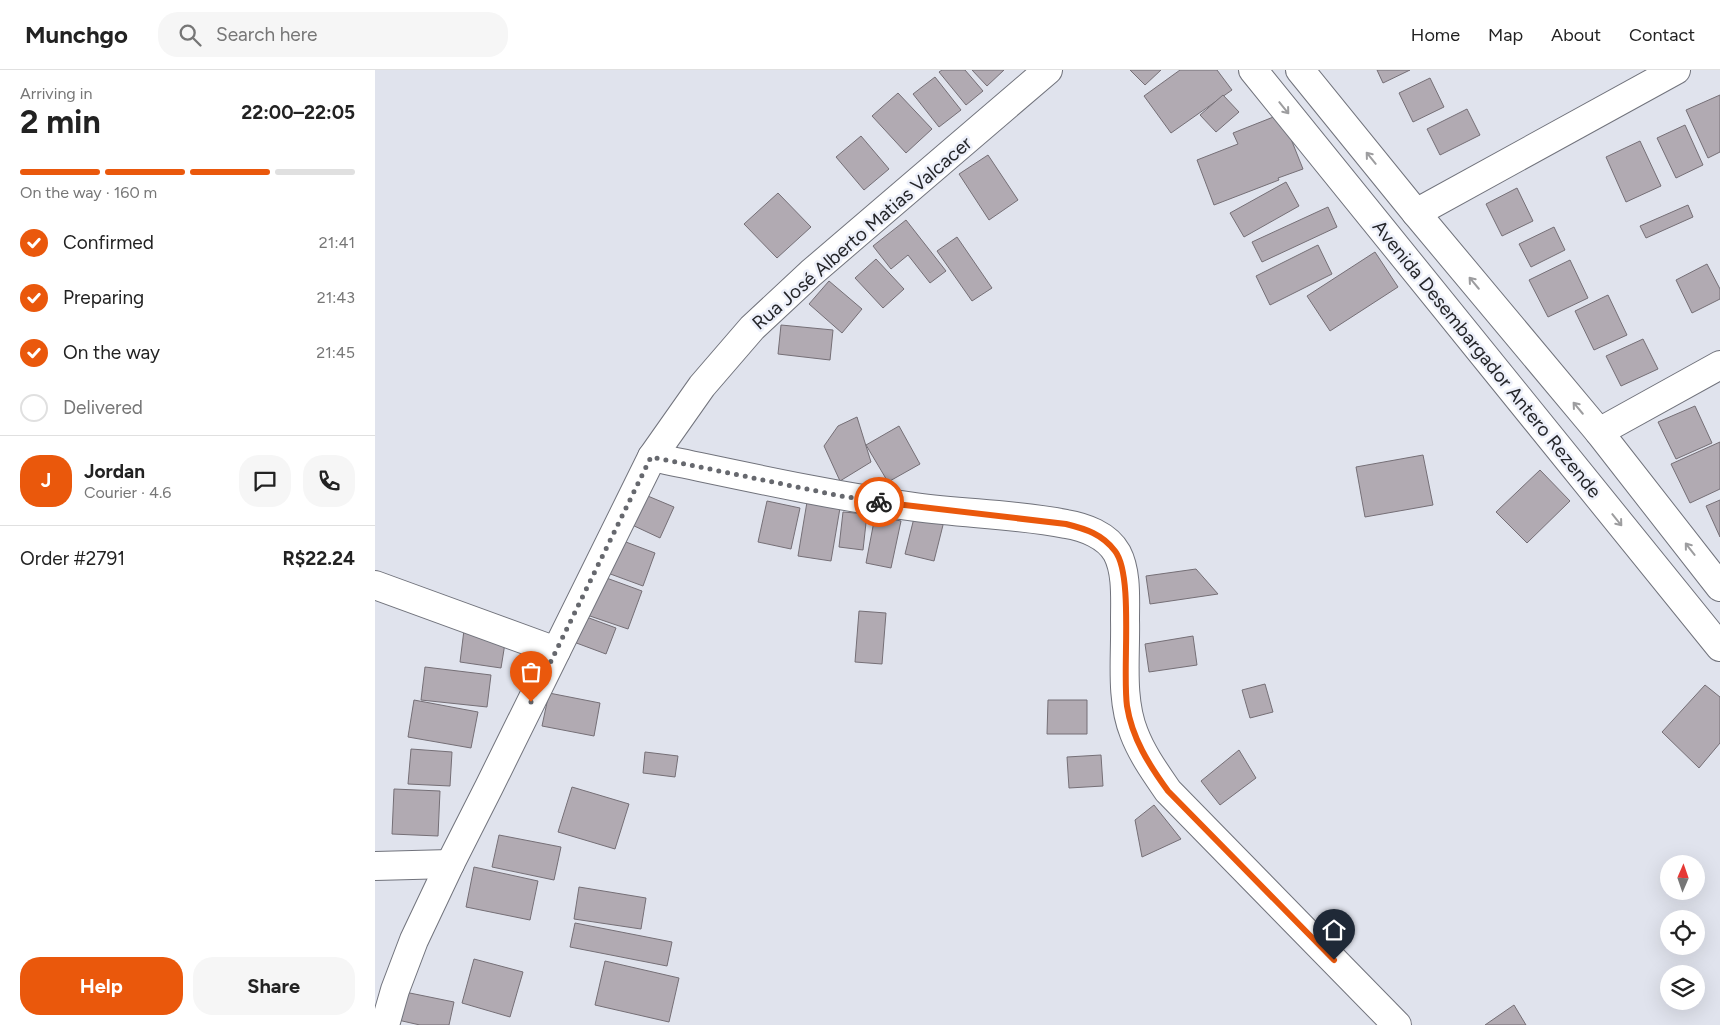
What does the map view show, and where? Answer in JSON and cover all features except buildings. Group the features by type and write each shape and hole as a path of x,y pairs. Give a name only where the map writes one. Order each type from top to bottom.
{"street":[{"name":"Rua José Alberto Matias Valcacer","path":"385,1025 395,990 414,940 449,864 489,788 651,457 702,386 752,328 811,273 1047,70"},
{"name":"Avenida Desembargador Antero Rezende","path":"1253,70 1720,647"},
{"name":"Avenida Desembargador Antero Rezende","path":"1300,70 1416,213 1599,432 1720,587"},
{"path":"1416,213 1676,70"},
{"path":"1599,432 1720,366"},
{"path":"651,457 841,496 1066,524 1091,531 1108,543 1117,553 1124,575 1127,706 1133,731 1147,762 1168,791 1388,1022"},
{"path":"375,585 556,651"},
{"path":"375,866 449,864"}],"way so far":[{"path":"531,702 651,457 789,486 879,502"}],"route":[{"path":"879,502 1066,524 1091,531 1108,543 1117,553 1124,575 1127,706 1133,731 1147,762 1168,791 1334,960"}]}
